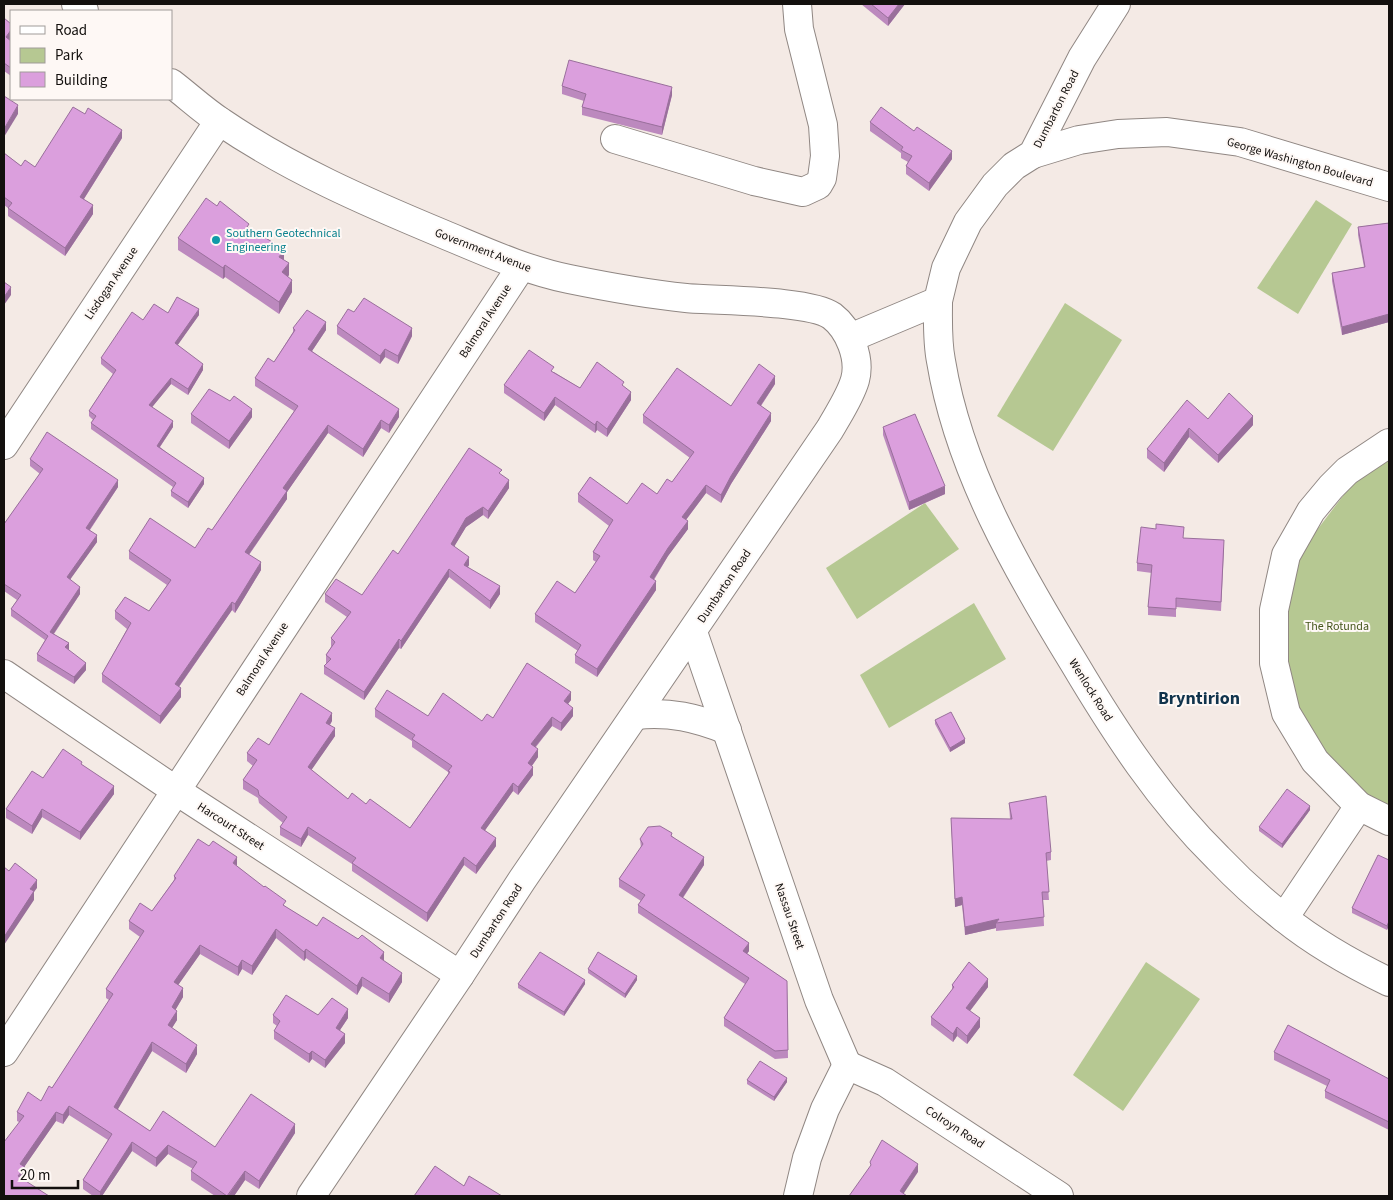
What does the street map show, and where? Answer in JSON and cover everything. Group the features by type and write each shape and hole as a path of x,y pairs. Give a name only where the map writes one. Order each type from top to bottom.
{"street":[{"path":"615,139 754,181 803,192 818,184 822,178 825,156 823,124 799,29 797,4"},
{"name":"Dumbarton Road","path":"938,301 946,268 968,222 995,185 1014,166 1033,154 1082,58 1116,4"},
{"name":"Government Avenue","path":"172,84 219,121 262,149 317,179 521,267 568,279 631,291 818,310 829,314 838,321 850,338"},
{"name":"Lisdogan Avenue","path":"4,446 219,121"},
{"name":"George Washington Boulevard","path":"1033,154 1080,140 1118,134 1167,132 1240,142 1389,186"},
{"name":"Balmoral Avenue","path":"4,1052 521,267"},
{"path":"850,338 938,301"},
{"name":"Wenlock Road","path":"938,301 938,331 941,360 954,414 979,490 1032,595 1104,713 1164,798 1217,858 1284,918 1316,940 1389,982"},
{"name":"Dumbarton Road","path":"311,1196 522,880 830,429 846,402 856,378 855,356 850,338"},
{"path":"1389,443 1348,471 1310,511 1286,555 1274,610 1274,663 1286,712 1315,761 1359,806 1389,821"},
{"name":"Nassau Street","path":"693,632 819,1000 847,1065"},
{"name":"Harcourt Street","path":"4,674 176,790 460,975"},
{"path":"636,714 660,713 682,716 703,720 727,730"},
{"path":"1284,918 1359,806"},
{"path":"798,1196 808,1158 825,1109 847,1065"},
{"name":"Colroyn Road","path":"847,1065 885,1082 1059,1196"}],"green space":[{"path":"1316,200 1352,224 1298,314 1257,288"},
{"path":"1065,303 1122,340 1053,451 997,416"},
{"name":"The Rotunda","path":"1389,459 1389,810 1347,780 1310,734 1289,684 1284,615 1301,551 1352,484"},
{"path":"925,503 959,549 857,619 826,568"},
{"path":"974,603 1006,659 889,728 860,675"},
{"path":"1146,962 1200,999 1123,1111 1073,1075"}],"building":[{"path":"871,4 899,4 888,18"},
{"path":"4,18 10,23 10,31 6,37 10,40 10,67 4,63"},
{"path":"569,60 672,87 662,127 582,107 586,94 562,86"},
{"path":"4,96 18,105 4,129"},
{"path":"73,107 85,114 88,108 122,130 80,197 93,205 65,248 8,208 12,203 4,197 4,153 21,166 25,160 35,167"},
{"path":"881,107 914,131 917,127 952,151 929,183 906,166 912,156 901,150 903,147 870,122"},
{"path":"206,198 217,206 220,201 249,224 247,227 284,249 279,257 289,263 282,272 292,280 279,302 225,265 223,268 178,238"},
{"path":"1389,223 1389,314 1342,327 1332,273 1365,267 1358,227"},
{"path":"4,282 11,287 4,297"},
{"path":"177,297 199,309 175,343 203,364 188,389 171,378 149,405 173,421 157,446 204,478 188,502 171,491 176,483 91,423 96,416 89,411 116,370 101,358 132,312 143,320 154,304 168,313"},
{"path":"364,298 412,328 398,356 385,349 380,356 337,326 348,309 354,312"},
{"path":"307,310 326,322 308,349 399,409 389,425 381,420 363,449 328,425 283,488 287,491 245,552 261,562 235,604 232,602 175,684 181,688 160,716 102,674 131,623 115,611 125,597 149,611 171,580 129,551 150,518 195,548 208,528 212,530 298,406 255,378 268,358 274,362 295,330 293,328"},
{"path":"529,350 554,367 551,371 580,388 597,362 624,382 622,385 631,392 607,429 597,421 595,425 555,397 544,413 504,385"},
{"path":"759,364 775,376 757,403 771,413 721,495 706,485 682,517 688,521 650,577 656,581 597,669 575,655 581,645 535,614 557,581 575,593 600,556 593,552 613,520 578,494 590,477 627,504 642,483 657,494 667,479 672,482 694,452 643,415 677,368 731,406"},
{"path":"209,389 230,401 234,396 252,409 229,441 191,414"},
{"path":"1229,393 1253,416 1218,455 1189,428 1164,463 1147,449 1187,400 1208,419"},
{"path":"915,414 945,486 909,502 883,427"},
{"path":"47,432 118,480 86,528 97,535 67,577 80,587 50,632 69,643 65,647 86,663 74,677 37,654 48,636 11,609 21,595 4,584 4,524 43,469 30,459"},
{"path":"469,448 502,470 499,473 509,480 488,511 483,507 466,518 451,544 469,557 464,565 500,586 490,601 449,569 364,692 324,666 331,659 326,655 335,642 331,638 351,612 325,594 336,579 362,595 393,550 398,554"},
{"path":"1156,524 1184,527 1183,538 1224,540 1221,602 1176,598 1176,609 1148,607 1152,565 1137,563 1141,527 1156,529"},
{"path":"527,663 571,692 564,701 573,708 561,723 552,717 531,744 538,749 528,763 533,767 518,787 513,783 481,828 496,838 476,866 464,857 427,913 352,863 356,858 308,827 301,839 280,827 287,817 259,795 258,790 243,780 257,760 247,753 258,738 269,745 301,693 332,713 326,723 335,728 308,767 348,799 352,793 366,804 370,799 410,828 450,772 448,771 452,766 412,739 415,735 375,709 387,690 428,716 443,693 482,721 487,714 493,718"},
{"path":"951,712 965,739 950,748 935,720"},
{"path":"63,749 82,762 81,764 114,786 80,832 42,809 32,826 6,809 32,771 43,778"},
{"path":"1287,789 1310,806 1282,844 1259,827"},
{"path":"1046,796 1051,852 1046,853 1049,892 1042,892 1044,917 996,923 999,919 965,927 962,897 955,899 951,818 1012,819 1009,803"},
{"path":"660,826 672,833 671,836 704,857 679,895 749,943 743,951 787,981 788,1050 775,1051 724,1018 749,978 638,905 645,895 619,879 643,844 640,839 648,827"},
{"path":"198,839 209,846 213,841 237,857 233,863 286,901 283,905 317,926 323,917 358,939 362,935 384,952 380,958 402,973 389,994 362,977 357,986 306,949 304,952 276,929 252,966 242,960 238,967 200,945 174,982 183,988 172,1007 177,1011 168,1025 197,1045 186,1064 152,1042 114,1107 150,1131 163,1111 215,1147 251,1094 295,1124 259,1181 245,1171 227,1196 191,1171 197,1162 168,1145 156,1158 132,1142 100,1192 83,1180 112,1134 69,1106 63,1115 56,1112 20,1164 25,1167 18,1176 49,1196 4,1196 4,1142 24,1116 17,1112 28,1092 41,1101 49,1086 52,1088 113,994 106,989 144,931 129,921 140,903 152,911 176,878 174,876"},
{"path":"1378,855 1389,860 1389,921 1387,926 1352,908"},
{"path":"15,863 37,880 30,889 34,891 4,937 4,867 9,871"},
{"path":"540,952 585,980 564,1012 518,984"},
{"path":"598,952 637,976 625,994 588,969"},
{"path":"969,962 988,979 966,1008 980,1018 967,1036 957,1027 953,1034 931,1017 954,987 952,985"},
{"path":"286,995 318,1015 332,998 348,1009 336,1028 345,1034 325,1060 312,1051 309,1054 274,1031 280,1021 273,1015"},
{"path":"1288,1025 1389,1079 1389,1122 1325,1091 1330,1080 1274,1052"},
{"path":"760,1061 787,1078 774,1097 747,1080"},
{"path":"882,1140 918,1164 900,1191 907,1196 849,1196 871,1165 870,1162"},
{"path":"435,1166 464,1186 469,1176 502,1196 414,1196"}],"place":[{"name":"Southern Geotechnical Engineering","path":"216,240"}],"district":[{"name":"Bryntirion","path":"1199,698"}]}
